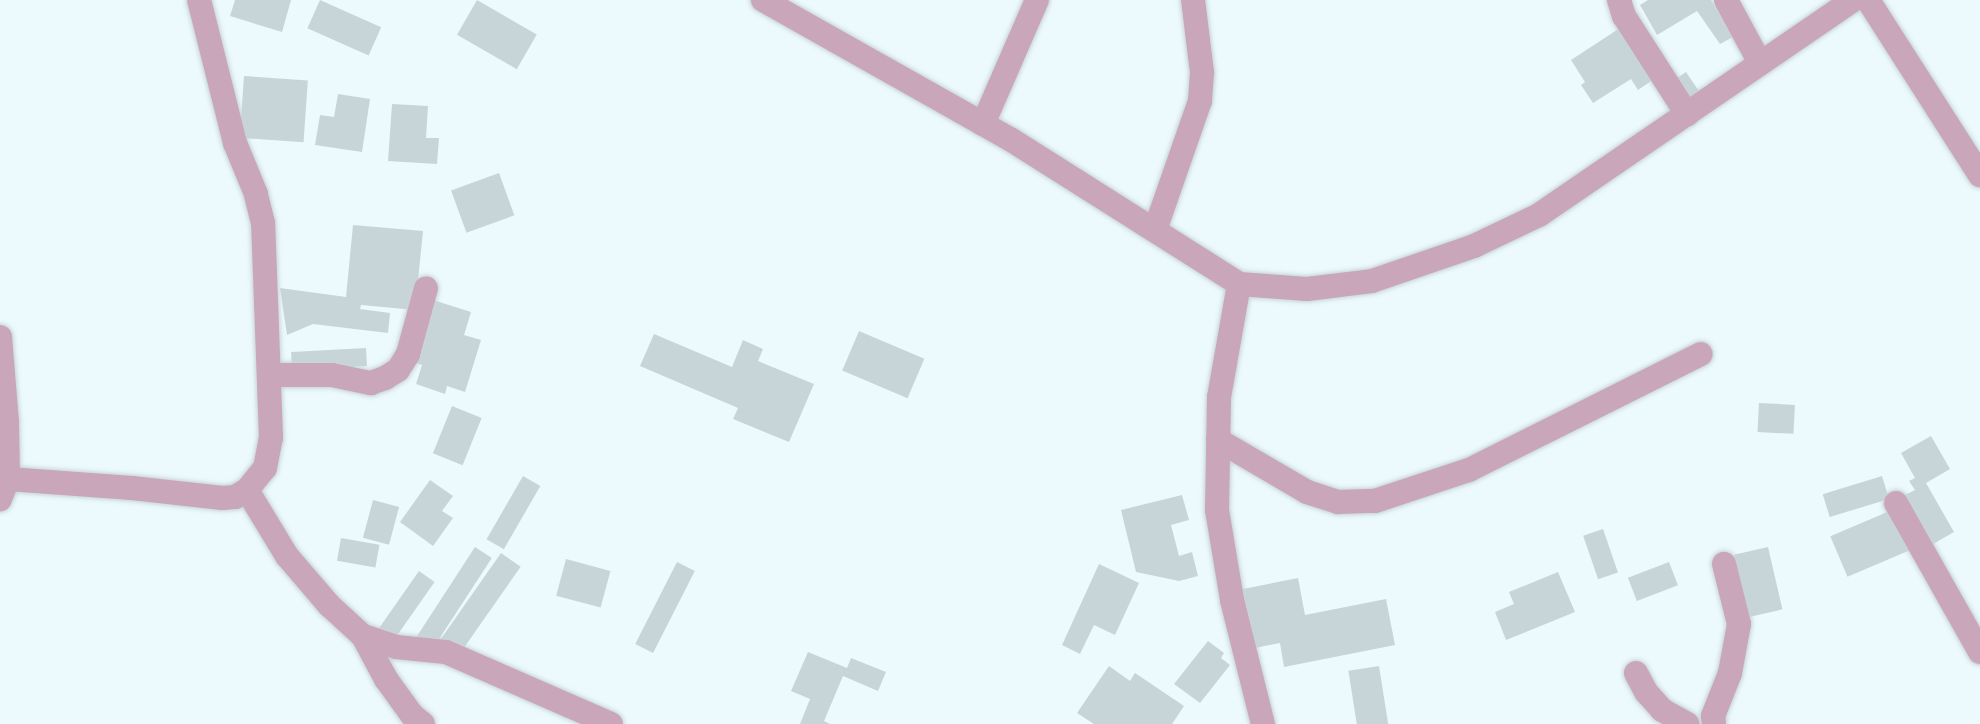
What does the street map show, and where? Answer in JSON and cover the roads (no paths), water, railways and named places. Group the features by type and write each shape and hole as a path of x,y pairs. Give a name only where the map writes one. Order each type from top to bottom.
{"street":[{"path":"0,337 8,422 4,489 222,498 234,497 247,490 265,468 271,438 263,223 256,194 235,143 199,0"},
{"path":"763,0 796,8 1239,284 1307,289 1372,281 1474,246 1539,215 1853,0"},
{"path":"983,124 1037,0"},
{"path":"1155,230 1200,101 1202,72 1193,0"},
{"path":"1619,0 1625,16 1687,114"},
{"path":"1726,0 1760,63"},
{"path":"1868,0 1980,175"},
{"path":"1239,284 1219,397 1217,510 1232,600 1263,724"},
{"path":"270,375 332,375 371,383 385,379 398,370 408,354 426,288"},
{"path":"1218,440 1307,492 1338,502 1375,501 1469,470 1701,354"},
{"path":"247,490 287,556 329,605 363,636 386,680 412,715 423,724"},
{"path":"1896,503 1980,652"},
{"path":"1714,724 1713,716 1730,673 1739,624 1724,564"},
{"path":"363,636 396,647 446,652 611,724"},
{"path":"1636,673 1646,692 1662,710 1687,724"}]}
